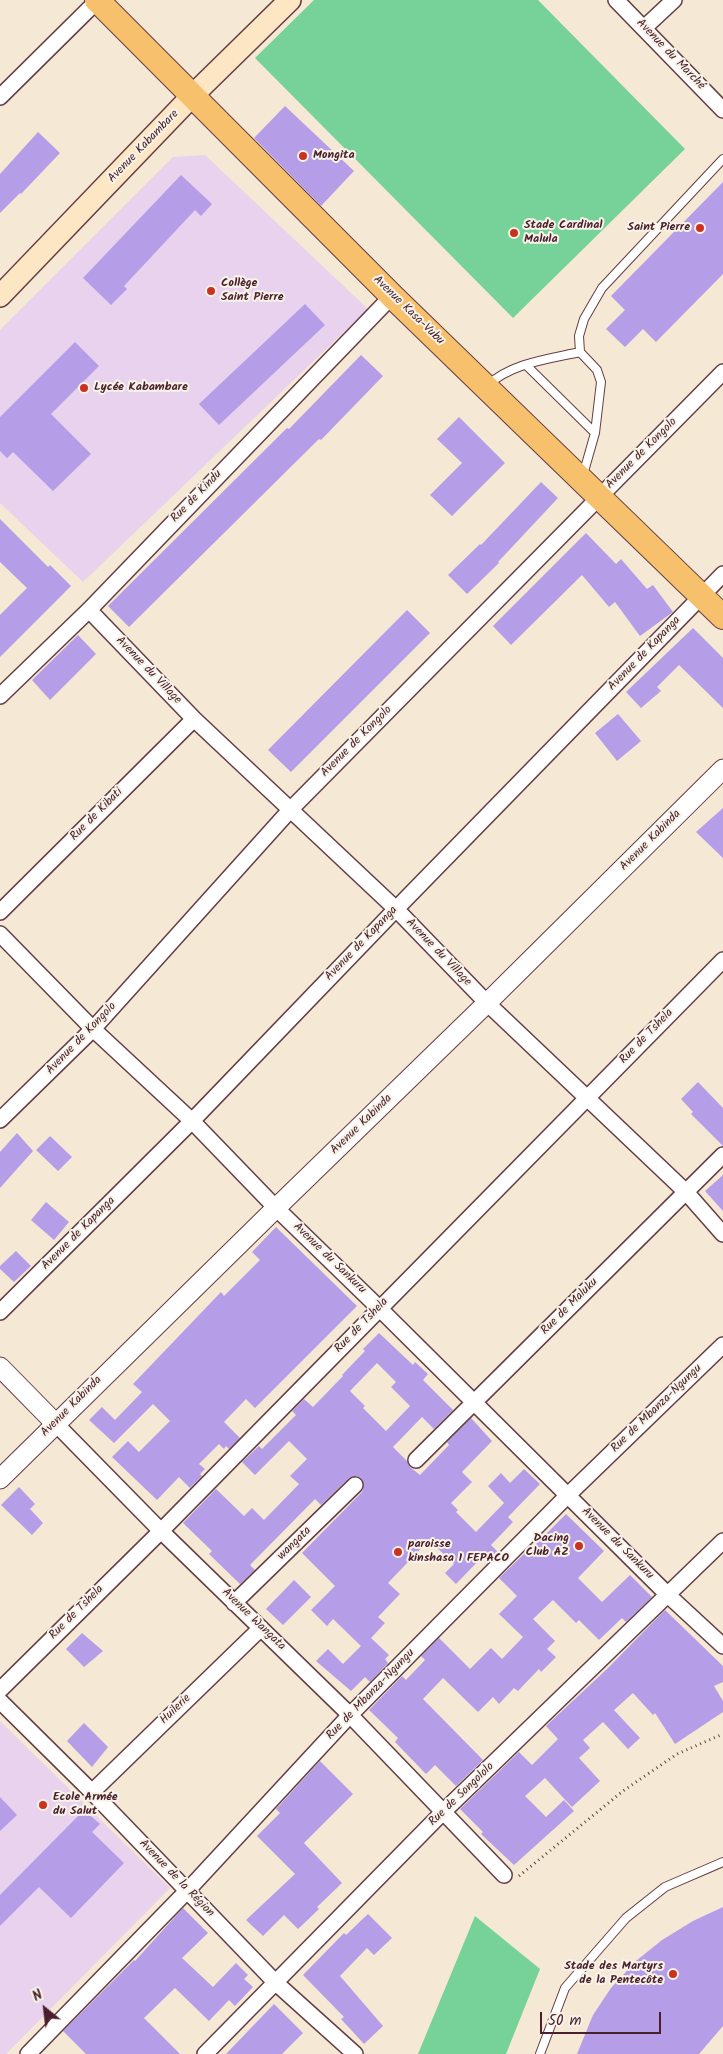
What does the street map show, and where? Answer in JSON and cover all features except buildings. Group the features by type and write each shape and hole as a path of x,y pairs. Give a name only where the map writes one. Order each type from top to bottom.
{"main road":[{"name":"Avenue Kasa-Vubu","path":"97,0 392,296 723,617"},
{"name":"Avenue Kabambare","path":"0,296 193,96 290,0"}],"street":[{"path":"0,97 97,0"},
{"name":"Avenue du Marché","path":"616,0 723,110"},
{"path":"644,28 674,0"},
{"name":"Rue de Kindu","path":"0,696 89,610 392,296"},
{"name":"Avenue de Kongolo","path":"0,1120 93,1029 291,809 723,372"},
{"name":"Avenue de Kapanga","path":"0,1312 192,1121 723,574"},
{"name":"Avenue du Village","path":"89,610 194,719 396,909 487,1003 686,1192 723,1234"},
{"name":"Rue de Kibati","path":"0,912 194,719"},
{"name":"Avenue Kabinda","path":"0,1479 55,1423 487,1003 723,769"},
{"name":"Avenue du Sankuru","path":"0,934 93,1029 192,1121 276,1208 568,1494 668,1596 723,1646"},
{"name":"Rue de Tshela","path":"0,1690 161,1531 723,960"},
{"name":"Rue de Maluku","path":"416,1460 723,1155"},
{"name":"Rue de Mbanza-Ngungu","path":"28,2054 188,1891 350,1715 568,1494 723,1345"},
{"name":"Avenue Wangata","path":"0,1368 161,1531 350,1715 504,1875"},
{"name":"wangata","path":"234,1602 355,1485"},
{"name":"Rue de Songololo","path":"205,2054 443,1812 723,1541"},
{"name":"Huilerie","path":"92,1792 261,1628"},
{"name":"Avenue de la Région","path":"0,1701 92,1792 276,1983 355,2054"}],"lane":[{"path":"581,479 595,433 600,382 597,370 580,352 580,336 584,319 602,288 723,159"},
{"path":"486,387 498,376 526,365 580,352"},
{"path":"526,365 595,433"},
{"path":"540,2054 565,1988 626,1918 665,1887 723,1862"}],"path":[{"path":"504,1875 518,1877 623,1791 677,1754 723,1734"}],"shaded area":[{"path":"205,155 368,309 83,582 0,503 0,330 173,157"},
{"name":"Ecole Armée du Salut","path":"0,1721 170,1888 6,2054 0,2054"}],"green space":[{"name":"Stade Cardinal Malula","path":"314,0 538,0 685,149 513,318 255,58"},
{"path":"475,1916 540,1969 506,2054 418,2054"}],"place":[{"name":"Mongita","path":"303,156"},
{"name":"Saint Pierre","path":"700,228"},
{"name":"Stade Cardinal Malula","path":"514,233"},
{"name":"Collège Saint Pierre","path":"211,291"},
{"name":"Lycée Kabambare","path":"84,388"},
{"name":"Dacing Club AZ","path":"579,1546"},
{"name":"paroisse kinshasa 1 FEPACO","path":"398,1552"},
{"name":"Ecole Armée du Salut","path":"43,1805"},
{"name":"Stade des Martyrs de la Pentecôte","path":"673,1974"}]}
